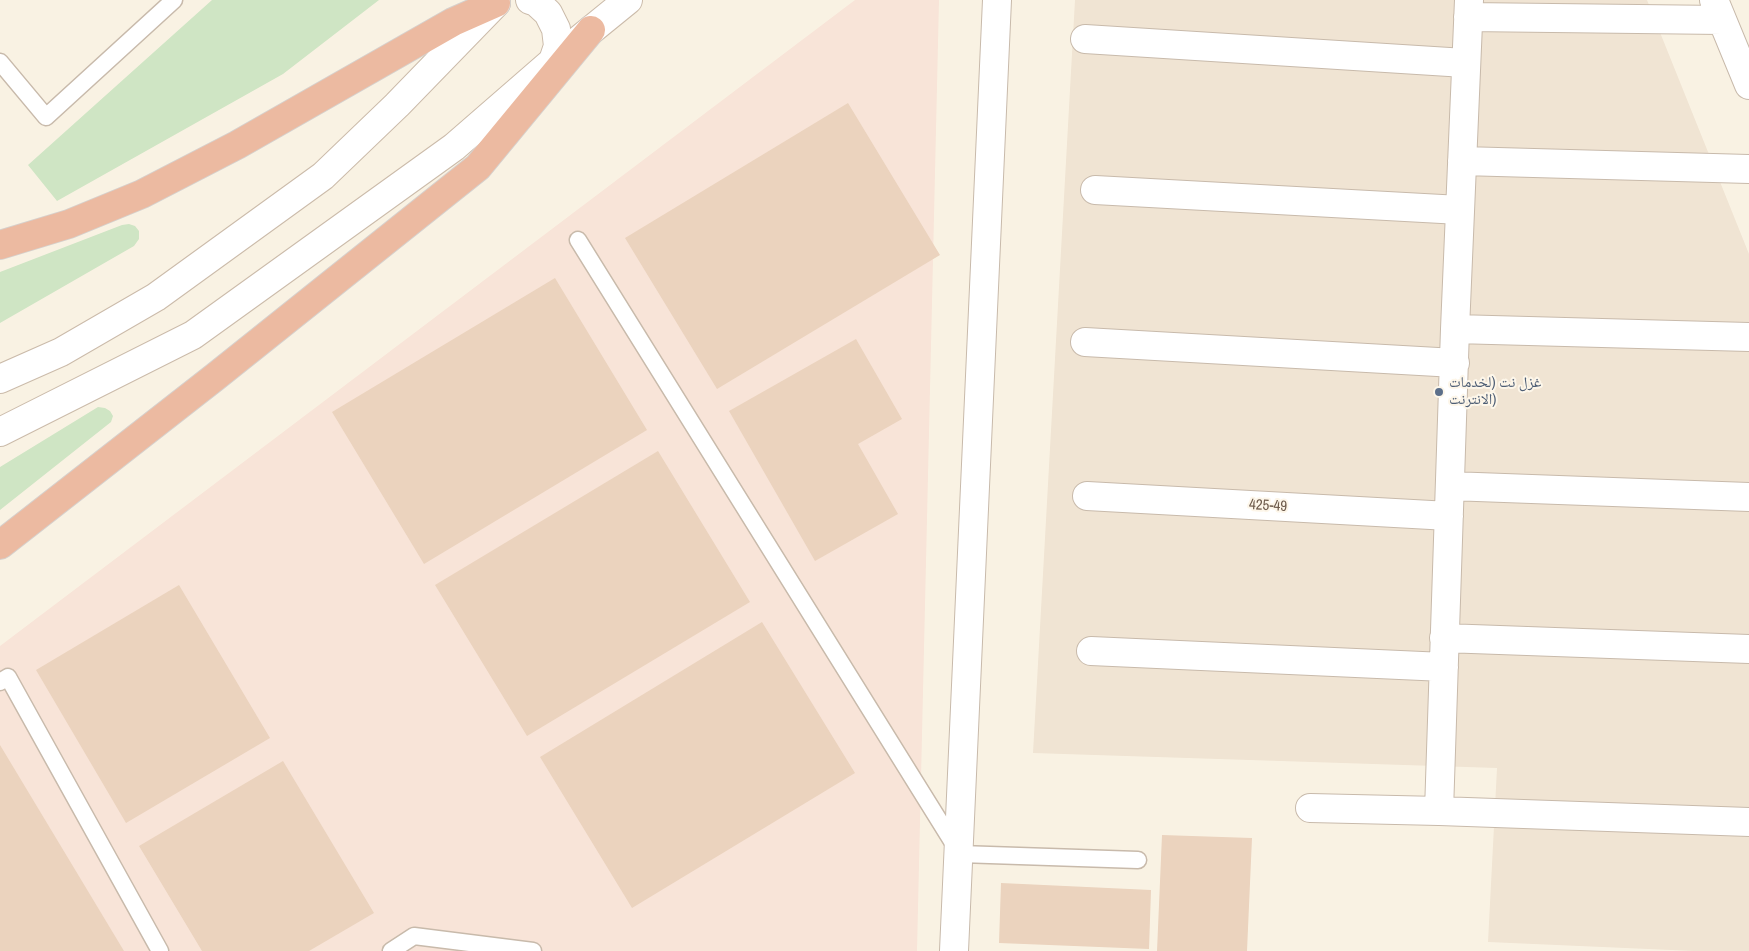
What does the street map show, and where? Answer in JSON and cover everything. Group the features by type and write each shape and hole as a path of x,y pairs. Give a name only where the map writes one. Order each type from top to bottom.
{"highway":[{"path":"0,245 69,224 142,194 237,145 452,22 498,1"},
{"path":"0,545 215,377 478,167 591,30"}],"street":[{"path":"530,0 536,2 548,13 556,29 558,46 553,61"},
{"path":"0,432 193,335 454,147 553,61 628,0"},
{"path":"954,951 960,854 997,0"},
{"path":"0,379 61,352 156,297 323,176 498,1"},
{"path":"1439,811 1468,9 1718,10 1749,85"},
{"path":"1085,39 1466,64"},
{"path":"1462,161 1749,169"},
{"path":"1095,190 1460,210"},
{"path":"1455,329 1749,337"},
{"path":"1085,342 1455,363"},
{"path":"1450,486 1749,497"},
{"name":"425-49","path":"1087,496 1449,516"},
{"path":"1444,638 1749,650"},
{"path":"1091,651 1444,667"},
{"path":"1310,808 1749,822"}],"lane":[{"path":"0,62 46,117 174,0"},
{"path":"578,240 960,854 1138,860"},
{"path":"0,682 8,677 160,951"},
{"path":"391,951 414,936 533,951"}],"shaded area":[{"path":"855,0 939,0 917,951 0,951 0,646"},
{"path":"1075,0 1647,0 1749,254 1749,951 1694,951 1488,942 1497,768 1033,753"}],"green space":[{"path":"212,0 379,0 283,74 57,201 28,165"},
{"path":"129,224 135,226 139,231 139,239 134,246 0,323 0,272 122,225"},
{"path":"98,407 110,411 113,416 111,422 0,510 0,467"}],"building":[{"path":"848,103 940,255 717,389 625,238"},
{"path":"555,278 647,430 424,564 332,412"},
{"path":"856,339 902,419 858,444 898,514 815,561 729,411"},
{"path":"658,451 750,602 527,736 435,585"},
{"path":"179,585 270,738 126,823 36,670"},
{"path":"762,622 855,773 632,908 540,757"},
{"path":"0,745 124,951 0,951"},
{"path":"283,761 374,913 309,951 202,951 139,846"},
{"path":"1162,835 1252,838 1247,951 1157,951"},
{"path":"1001,883 1151,890 1149,949 999,943"}],"place":[{"name":"غزل نت (لخدمات الانترنت)","path":"1439,392"}]}
